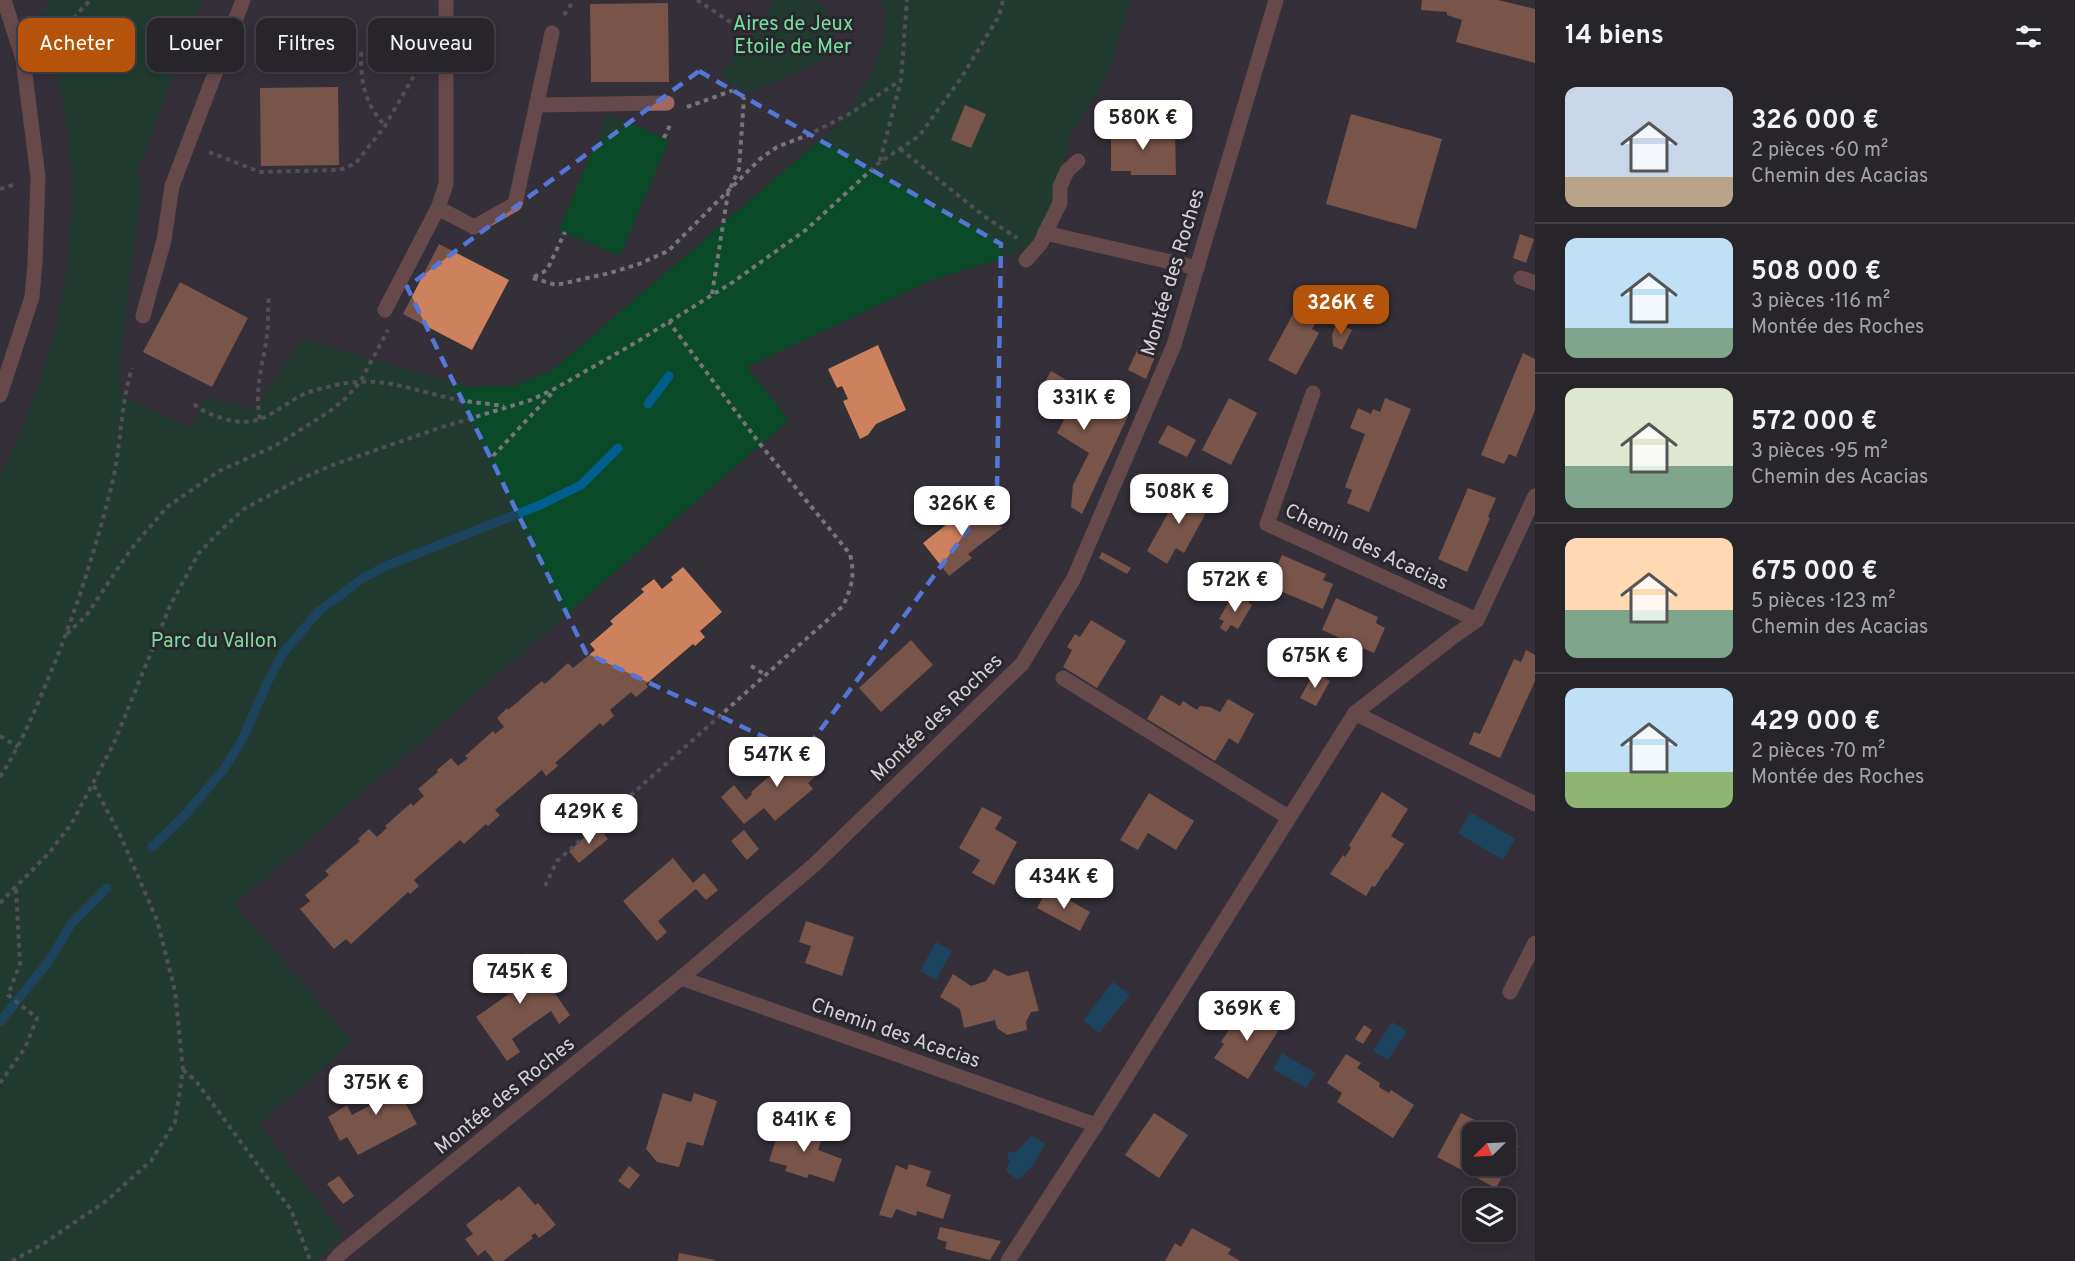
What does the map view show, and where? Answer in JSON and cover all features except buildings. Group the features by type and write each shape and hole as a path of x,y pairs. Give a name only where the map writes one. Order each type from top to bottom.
{"street":[{"path":"4,0 18,43"},
{"path":"142,316 164,240 172,186 243,0"},
{"path":"385,310 438,208 446,184 446,0"},
{"name":"Montée des Roches","path":"334,1261 681,978 814,865 1023,664 1074,578 1174,345 1276,0"},
{"path":"438,208 474,227 515,204 552,33"},
{"path":"0,395 32,297 35,263 38,177 25,72"},
{"path":"537,105 667,103"},
{"path":"1026,260 1041,243 1060,203 1060,187 1067,171 1077,161"},
{"path":"1046,233 1197,268"},
{"name":"Chemin des Acacias","path":"1313,393 1267,524 1477,620"},
{"path":"1008,1261 1355,713 1477,620 1535,496"},
{"path":"1063,678 1288,817"},
{"path":"1355,713 1535,804"},
{"path":"1510,992 1535,943"},
{"name":"Chemin des Acacias","path":"681,978 1096,1125"}],"path":[{"path":"74,18 92,0"},
{"path":"697,0 750,35"},
{"path":"880,162 901,80 907,0"},
{"path":"0,903 49,853 72,823 114,743 170,606 198,554 221,530 244,510 296,480 330,466 531,400 556,388 669,322 770,257 807,228 880,162 919,136 962,78 999,16 1003,0"},
{"path":"361,52 361,76 366,94 372,110 385,126"},
{"path":"188,144 260,172 340,170 356,163 385,126 416,72"},
{"path":"565,232 547,270 533,278 556,285 610,273 639,264 668,251 760,159 777,147 808,135 851,113 901,80"},
{"path":"685,107 735,88 744,98 739,169 728,193 712,295"},
{"path":"900,149 1005,230"},
{"path":"260,419 258,383 268,325 269,296"},
{"path":"67,634 86,616 131,549 167,507 219,471 276,446 346,398 360,382 391,326 385,310"},
{"path":"545,886 557,861 843,606 851,588 854,571 850,554 760,444 669,322"},
{"path":"0,777 29,727 67,634 113,478 128,380 132,368"},
{"path":"194,404 200,409 228,420 250,422 270,416 306,393 360,382 390,382 467,402 507,406"},
{"path":"493,456 556,388"},
{"path":"751,666 766,675"},
{"path":"0,736 18,747"},
{"path":"12,1261 106,1201 152,1161 175,1122 183,1070 175,991 157,920 121,837 93,784"},
{"path":"0,1083 25,1048 37,1018 8,995 20,964 16,888"},
{"path":"183,1070 196,1081 291,1210 311,1261"}],"highlighted area":[{"path":"699,71 1001,244 997,490 802,755 586,653 407,287"}],"green space":[{"name":"Parc du Vallon","path":"50,0 202,0 195,18 147,18 147,72 175,72 137,173 142,182 119,365 121,395 190,428 206,398 255,409 302,339 467,387 514,386 554,369 848,116 873,69 882,44 886,19 881,0 1131,0 1108,74 1071,135 1048,223 1038,240 1009,256 929,281 747,367 789,420 234,905 353,1041 259,1124 343,1235 317,1261 0,1261 0,476 35,396 47,361 64,288 69,252 71,177 69,140 56,72 135,72 135,18 43,18"},
{"name":"Aires de Jeux Etoile de Mer","path":"776,0 815,1 821,4 830,15 834,29 832,44 821,61 748,94 721,75"},
{"path":"608,114 669,140 620,256 559,230"}],"water":[{"path":"1470,812 1515,839 1503,860 1458,833"},
{"path":"936,942 952,951 936,980 920,971"},
{"path":"1113,982 1130,995 1099,1033 1083,1020"},
{"path":"1392,1022 1407,1031 1388,1060 1373,1051"},
{"path":"1282,1053 1315,1073 1306,1088 1273,1069"},
{"path":"1032,1135 1045,1144 1034,1164 1018,1180 1006,1171 1010,1161 1007,1156 1009,1152 1016,1152"}],"waterway":[{"path":"648,404 669,376"},
{"path":"152,847 184,816 224,769 242,740 283,653 319,611 363,578 388,565 540,505 581,485 618,448"},
{"path":"0,1022 48,962 72,923 107,888"}]}
